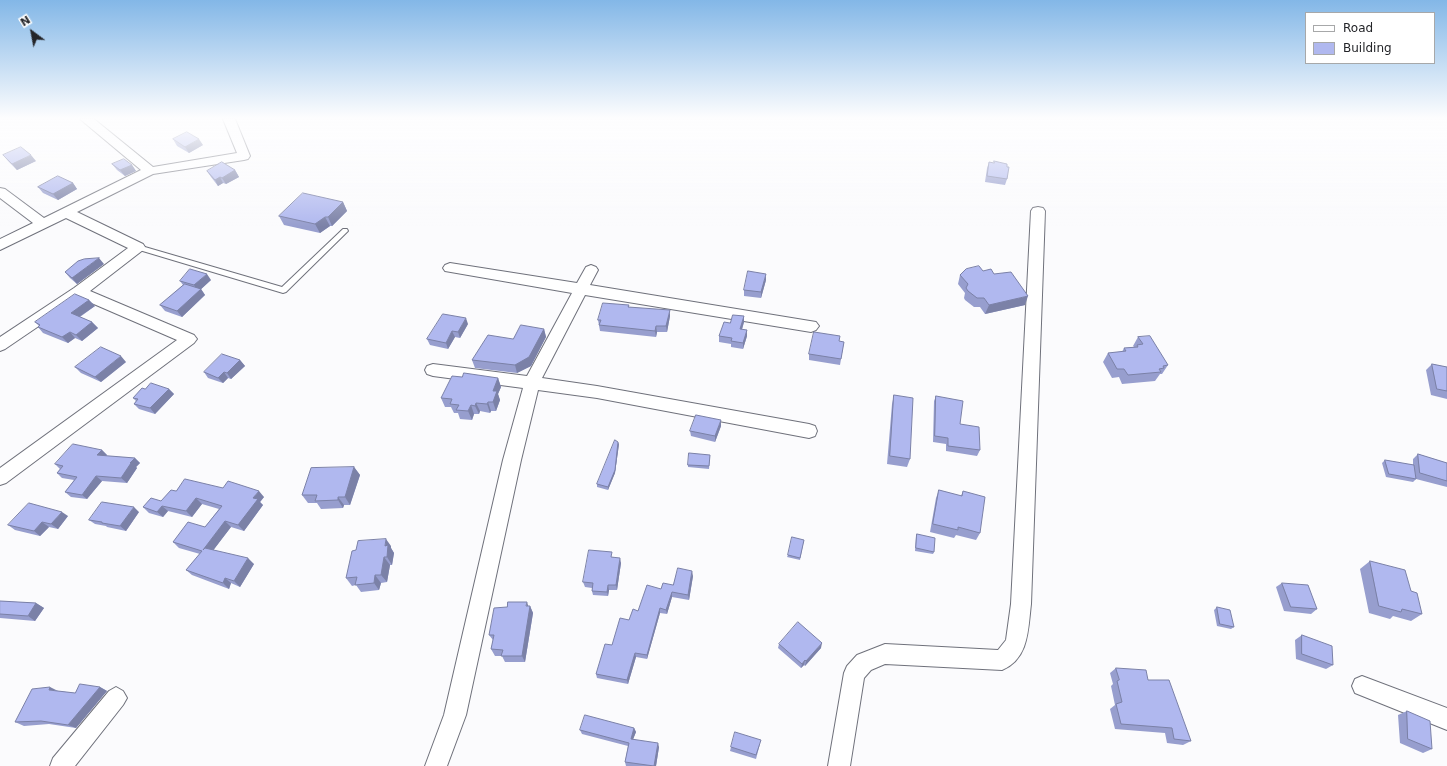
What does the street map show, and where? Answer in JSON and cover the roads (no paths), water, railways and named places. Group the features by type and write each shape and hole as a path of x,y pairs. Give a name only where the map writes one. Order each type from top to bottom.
{"street":[{"path":"130,155 150,171"},
{"path":"0,245 150,171 244,156 243,155"},
{"path":"0,192 43,224"},
{"path":"839,766 854,673 864,662 885,654 1002,660 1016,644 1021,604 1038,211"},
{"path":"0,345 79,292 138,247 66,212"},
{"path":"450,268 811,326"},
{"path":"436,766 455,715 512,460 532,383 591,270"},
{"path":"0,478 189,339 79,292"},
{"path":"433,370 597,392 809,431"},
{"path":"1362,686 1447,719"},
{"path":"61,766 116,698"}],"lane":[{"path":"138,247 283,290 345,231"}]}
